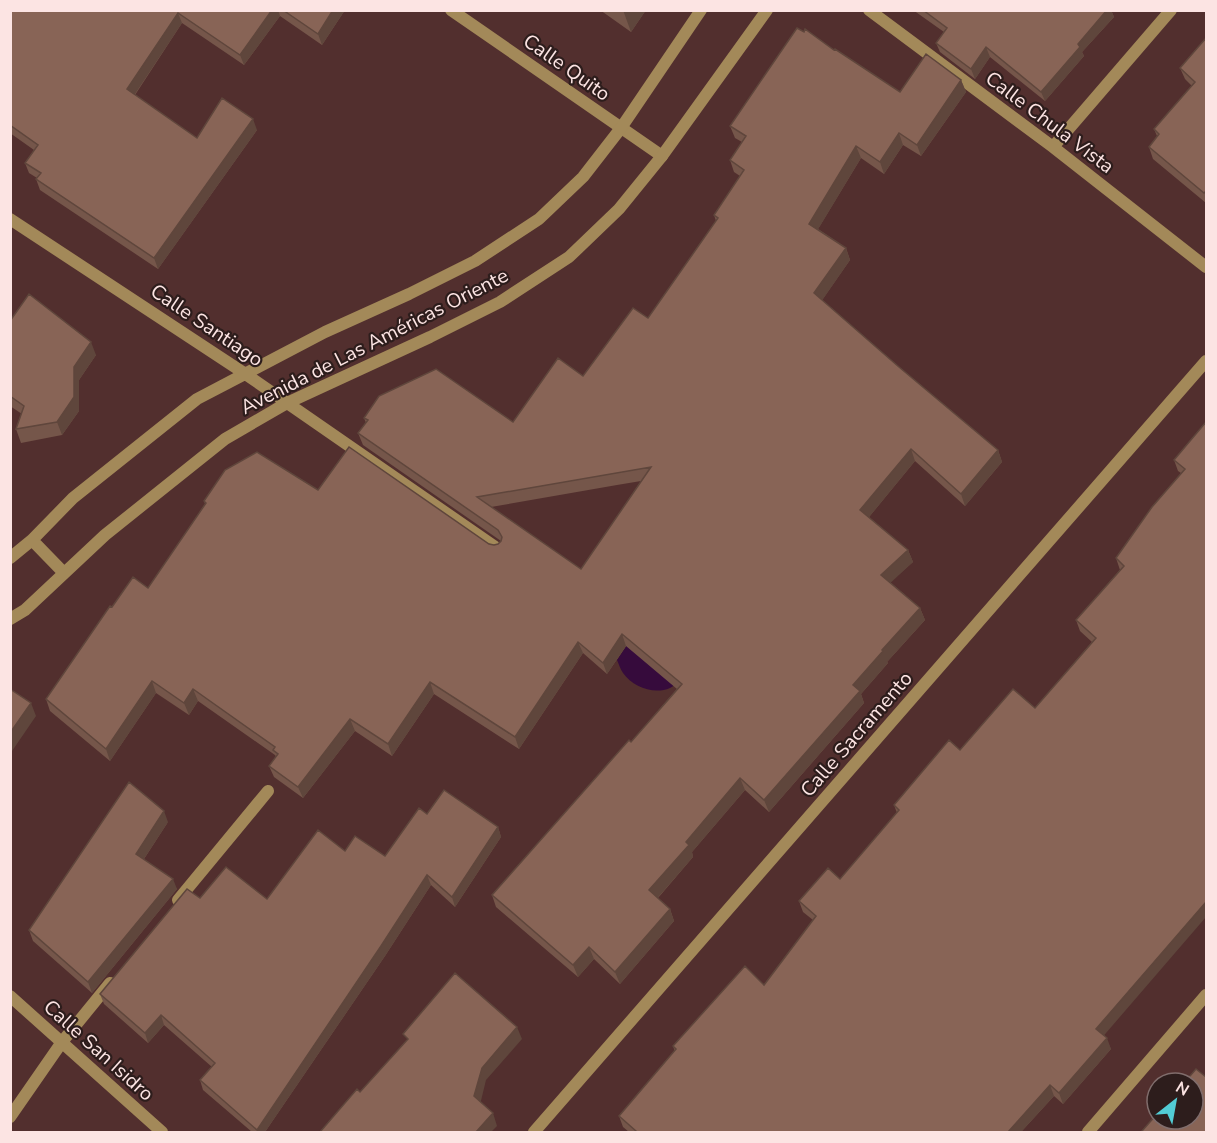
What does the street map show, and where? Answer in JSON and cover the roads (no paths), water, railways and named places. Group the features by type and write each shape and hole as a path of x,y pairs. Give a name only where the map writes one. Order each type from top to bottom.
{"street":[{"name":"Calle Quito","path":"451,10 662,156"},
{"name":"Avenida de Las Américas Oriente","path":"10,558 32,540 73,498 197,399 325,332 475,261 539,219 583,177 621,128 701,10"},
{"name":"Avenida de Las Américas Oriente","path":"10,619 25,610 105,535 225,439 287,403 430,338 500,302 569,257 619,209 662,156 767,10"},
{"name":"Calle Chula Vista","path":"869,10 1053,147 1206,267"},
{"path":"1053,147 1172,10"},
{"name":"Calle Santiago","path":"10,219 244,373 498,549"},
{"name":"Calle Sacramento","path":"534,1132 1206,361"},
{"path":"32,540 64,573"},
{"path":"172,908 268,791"},
{"path":"10,1117 62,1042 121,970"},
{"path":"1088,1132 1206,995"},
{"name":"Calle San Isidro","path":"10,996 162,1132"}]}
